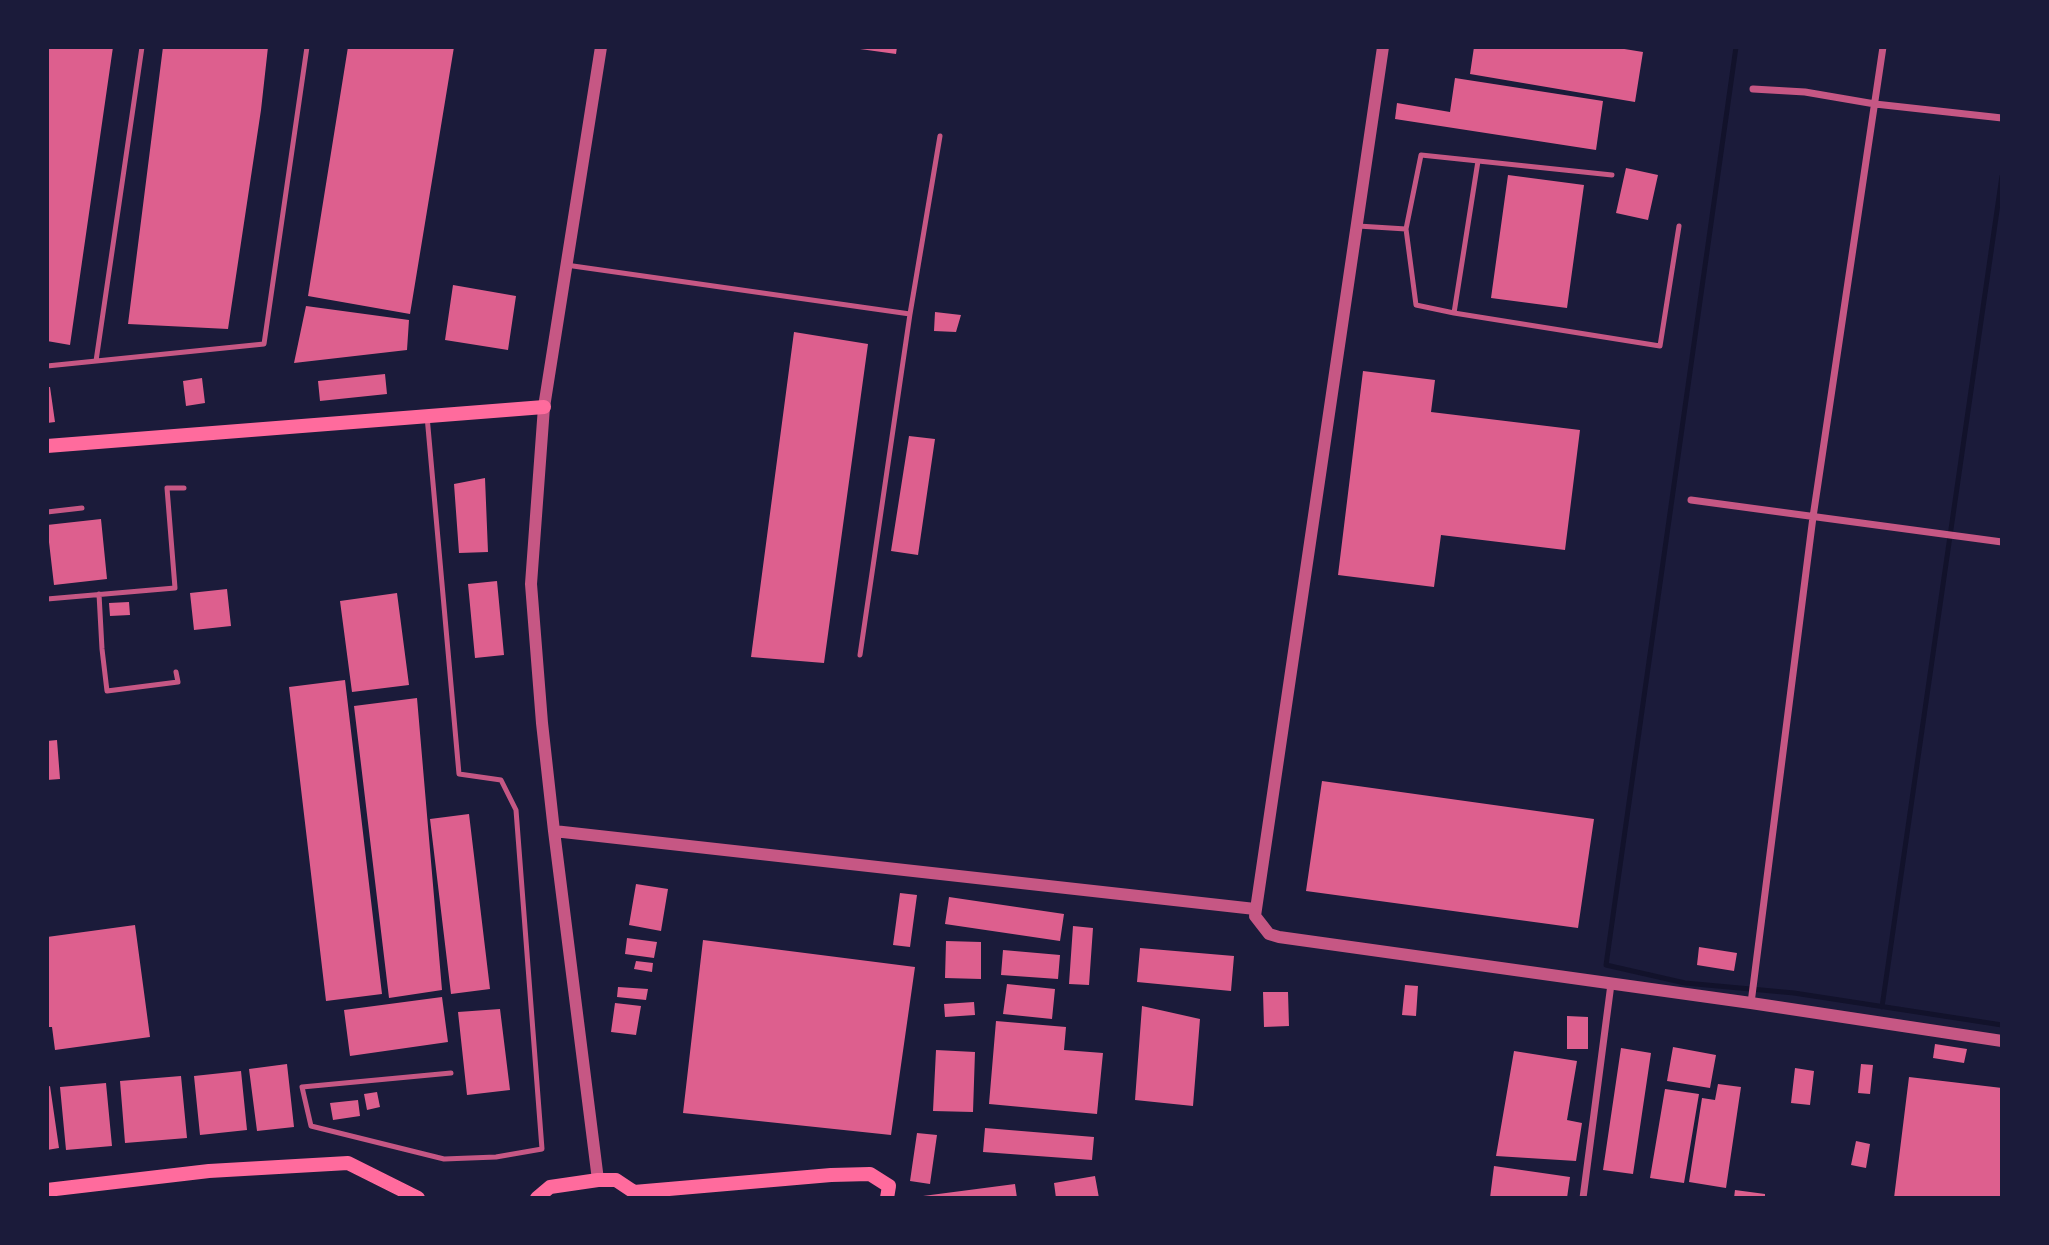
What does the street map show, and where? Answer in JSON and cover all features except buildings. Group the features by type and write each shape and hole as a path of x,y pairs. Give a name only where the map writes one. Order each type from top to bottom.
{"main road":[{"path":"47,446 544,407"},
{"path":"47,1190 209,1171 348,1163 418,1198"},
{"path":"537,1198 550,1187 598,1180 616,1180 634,1192 870,1174 888,1186 887,1198"}],"street":[{"path":"598,1180 541,723 531,584 544,407 601,47"},
{"path":"1383,47 1255,916 1269,934 1279,937 1611,984 1751,1000 2002,1041"},
{"path":"1751,1000 1813,517 1883,47"},
{"path":"1753,89 1805,92 1875,104 2002,118"},
{"path":"1690,500 2002,542"},
{"path":"554,831 1255,909"},
{"path":"1583,1198 1611,984"}],"lane":[{"path":"96,361 142,47"},
{"path":"47,366 264,344 307,47"},
{"path":"860,655 910,314 940,136"},
{"path":"1612,174 1421,155 1406,229 1416,305 1660,346 1679,226"},
{"path":"1454,313 1478,161"},
{"path":"1356,226 1406,229"},
{"path":"566,265 910,314"},
{"path":"427,416 459,774 501,780 516,810 542,1149 496,1157 444,1159 311,1126 302,1087 451,1073"},
{"path":"47,599 175,587 167,488 184,488"},
{"path":"47,512 82,508"},
{"path":"99,594 107,691 178,682 176,672"}],"waterway":[{"path":"1736,47 1606,965 1685,983 1794,993 2002,1025"},
{"path":"1882,1007 2002,176"}]}
